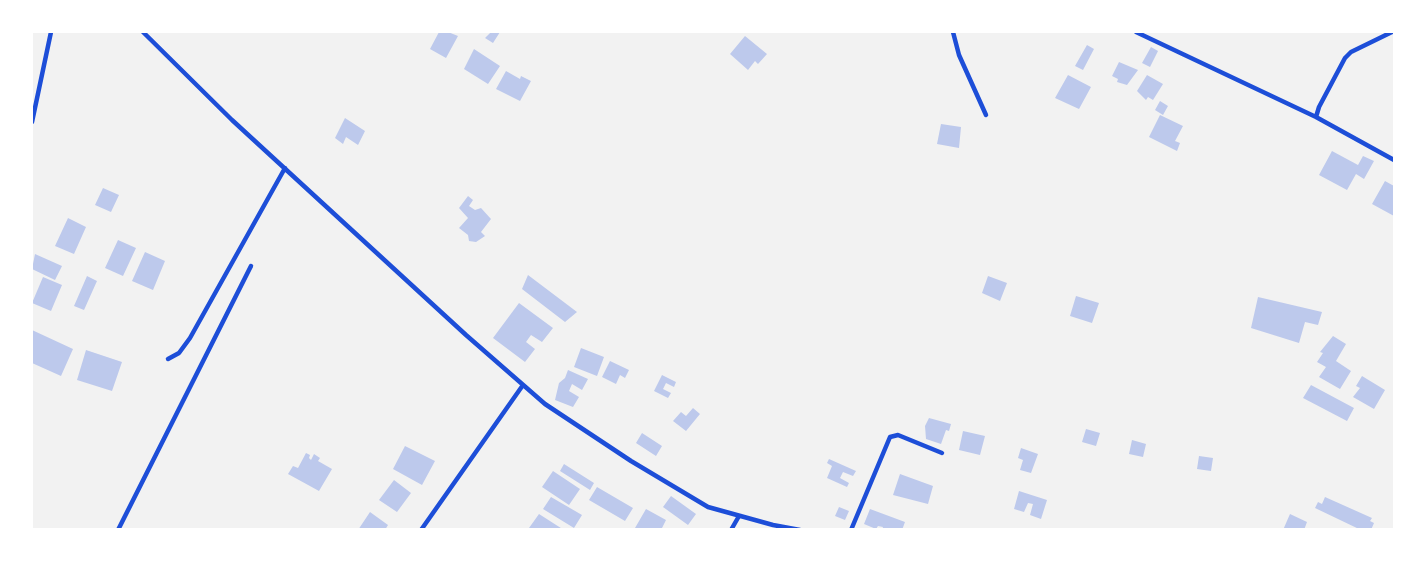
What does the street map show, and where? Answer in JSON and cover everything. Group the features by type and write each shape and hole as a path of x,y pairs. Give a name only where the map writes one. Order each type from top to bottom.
{"street":[{"path":"32,122 51,32"},
{"path":"143,32 232,120 545,404 631,461 708,507 800,530"},
{"path":"953,32 959,55 986,115"},
{"path":"1136,32 1316,117 1395,160"},
{"path":"1316,117 1350,52 1392,32"},
{"path":"168,359 179,353 190,338 285,168"},
{"path":"118,530 251,266"},
{"path":"421,530 523,384"},
{"path":"851,530 890,437 898,435 942,453"},
{"path":"731,530 740,516"}],"building":[{"path":"439,32 458,36 446,58 430,49"},
{"path":"491,32 500,32 493,43 485,38"},
{"path":"745,36 767,54 758,64 755,61 748,70 730,54"},
{"path":"1087,45 1094,49 1083,70 1075,66"},
{"path":"1151,47 1158,51 1150,67 1142,63"},
{"path":"474,49 500,66 488,84 464,69"},
{"path":"1119,62 1138,70 1127,85 1117,82 1118,79 1112,76"},
{"path":"506,71 520,79 521,76 531,81 520,101 496,89"},
{"path":"1068,75 1091,87 1079,109 1055,98"},
{"path":"1147,75 1163,84 1153,100 1148,97 1146,100 1137,91"},
{"path":"1160,101 1168,106 1163,115 1155,110"},
{"path":"1160,115 1183,126 1175,141 1180,143 1177,151 1149,137"},
{"path":"345,118 365,131 358,145 346,137 343,144 335,138"},
{"path":"941,124 961,127 959,148 937,144"},
{"path":"1332,151 1358,165 1363,156 1374,161 1364,179 1356,174 1347,190 1319,175"},
{"path":"1385,181 1394,186 1394,216 1372,204"},
{"path":"103,188 119,195 111,212 95,205"},
{"path":"468,196 473,200 469,206 475,210 481,208 491,219 481,232 485,236 476,242 469,241 468,235 459,228 468,218 459,208"},
{"path":"68,218 86,227 74,254 55,246"},
{"path":"118,240 136,248 123,276 105,268"},
{"path":"145,252 165,261 153,290 132,281"},
{"path":"35,254 62,266 55,280 32,269"},
{"path":"528,275 577,312 565,322 522,289"},
{"path":"87,276 97,281 84,310 74,306"},
{"path":"988,276 1007,283 1000,301 982,293"},
{"path":"43,277 62,285 51,311 32,303"},
{"path":"1076,296 1099,303 1092,323 1070,316"},
{"path":"1258,297 1322,312 1318,325 1305,322 1299,343 1251,328"},
{"path":"519,303 553,328 542,342 531,335 526,342 535,349 525,362 493,338"},
{"path":"32,330 73,349 61,376 32,363"},
{"path":"1333,336 1346,344 1336,361 1351,371 1340,389 1319,377 1326,367 1317,362 1323,353 1320,352"},
{"path":"581,348 604,357 597,376 574,367"},
{"path":"86,350 122,362 112,391 77,380"},
{"path":"610,361 629,370 625,378 620,375 616,384 602,377"},
{"path":"568,370 588,379 582,390 572,384 569,391 579,397 573,407 555,400 559,383"},
{"path":"662,375 676,382 674,387 666,383 663,389 671,393 668,398 654,391"},
{"path":"1362,376 1385,390 1374,409 1353,397 1360,388 1356,386"},
{"path":"1311,385 1354,408 1347,421 1303,398"},
{"path":"693,408 700,414 686,431 673,421 681,412 686,416"},
{"path":"929,418 951,424 941,444 926,439 925,426"},
{"path":"1086,429 1100,433 1096,446 1082,442"},
{"path":"963,431 985,436 980,455 959,450"},
{"path":"642,433 662,446 656,456 636,443"},
{"path":"1132,440 1146,444 1143,457 1129,454"},
{"path":"405,446 435,461 422,485 393,469"},
{"path":"1021,448 1038,454 1031,473 1020,470 1023,460 1018,458"},
{"path":"306,453 311,460 314,454 320,458 318,461 332,469 319,491 288,474 293,466 298,468"},
{"path":"1199,456 1213,458 1211,471 1197,469"},
{"path":"829,459 856,471 853,476 843,472 840,478 849,483 847,487 827,478 832,466 827,463"},
{"path":"564,464 594,483 590,490 560,471"},
{"path":"553,471 580,489 569,505 542,487"},
{"path":"900,474 933,486 928,504 893,495"},
{"path":"394,480 411,493 397,512 379,500"},
{"path":"597,487 633,508 625,521 589,500"},
{"path":"1019,491 1047,500 1041,519 1030,515 1033,504 1028,503 1024,512 1014,509"},
{"path":"671,496 696,514 688,525 663,507"},
{"path":"551,497 582,515 574,528 543,509"},
{"path":"1325,497 1372,518 1370,521 1374,523 1371,530 1361,530 1315,508 1318,502 1322,504"},
{"path":"839,507 849,511 845,520 835,516"},
{"path":"646,509 666,520 661,530 635,528"},
{"path":"870,509 905,522 902,530 882,530 883,527 878,526 876,529 864,524"},
{"path":"370,512 388,525 385,530 358,530"},
{"path":"539,514 564,530 531,530 529,528"},
{"path":"1290,514 1307,522 1304,530 1283,530"}]}
